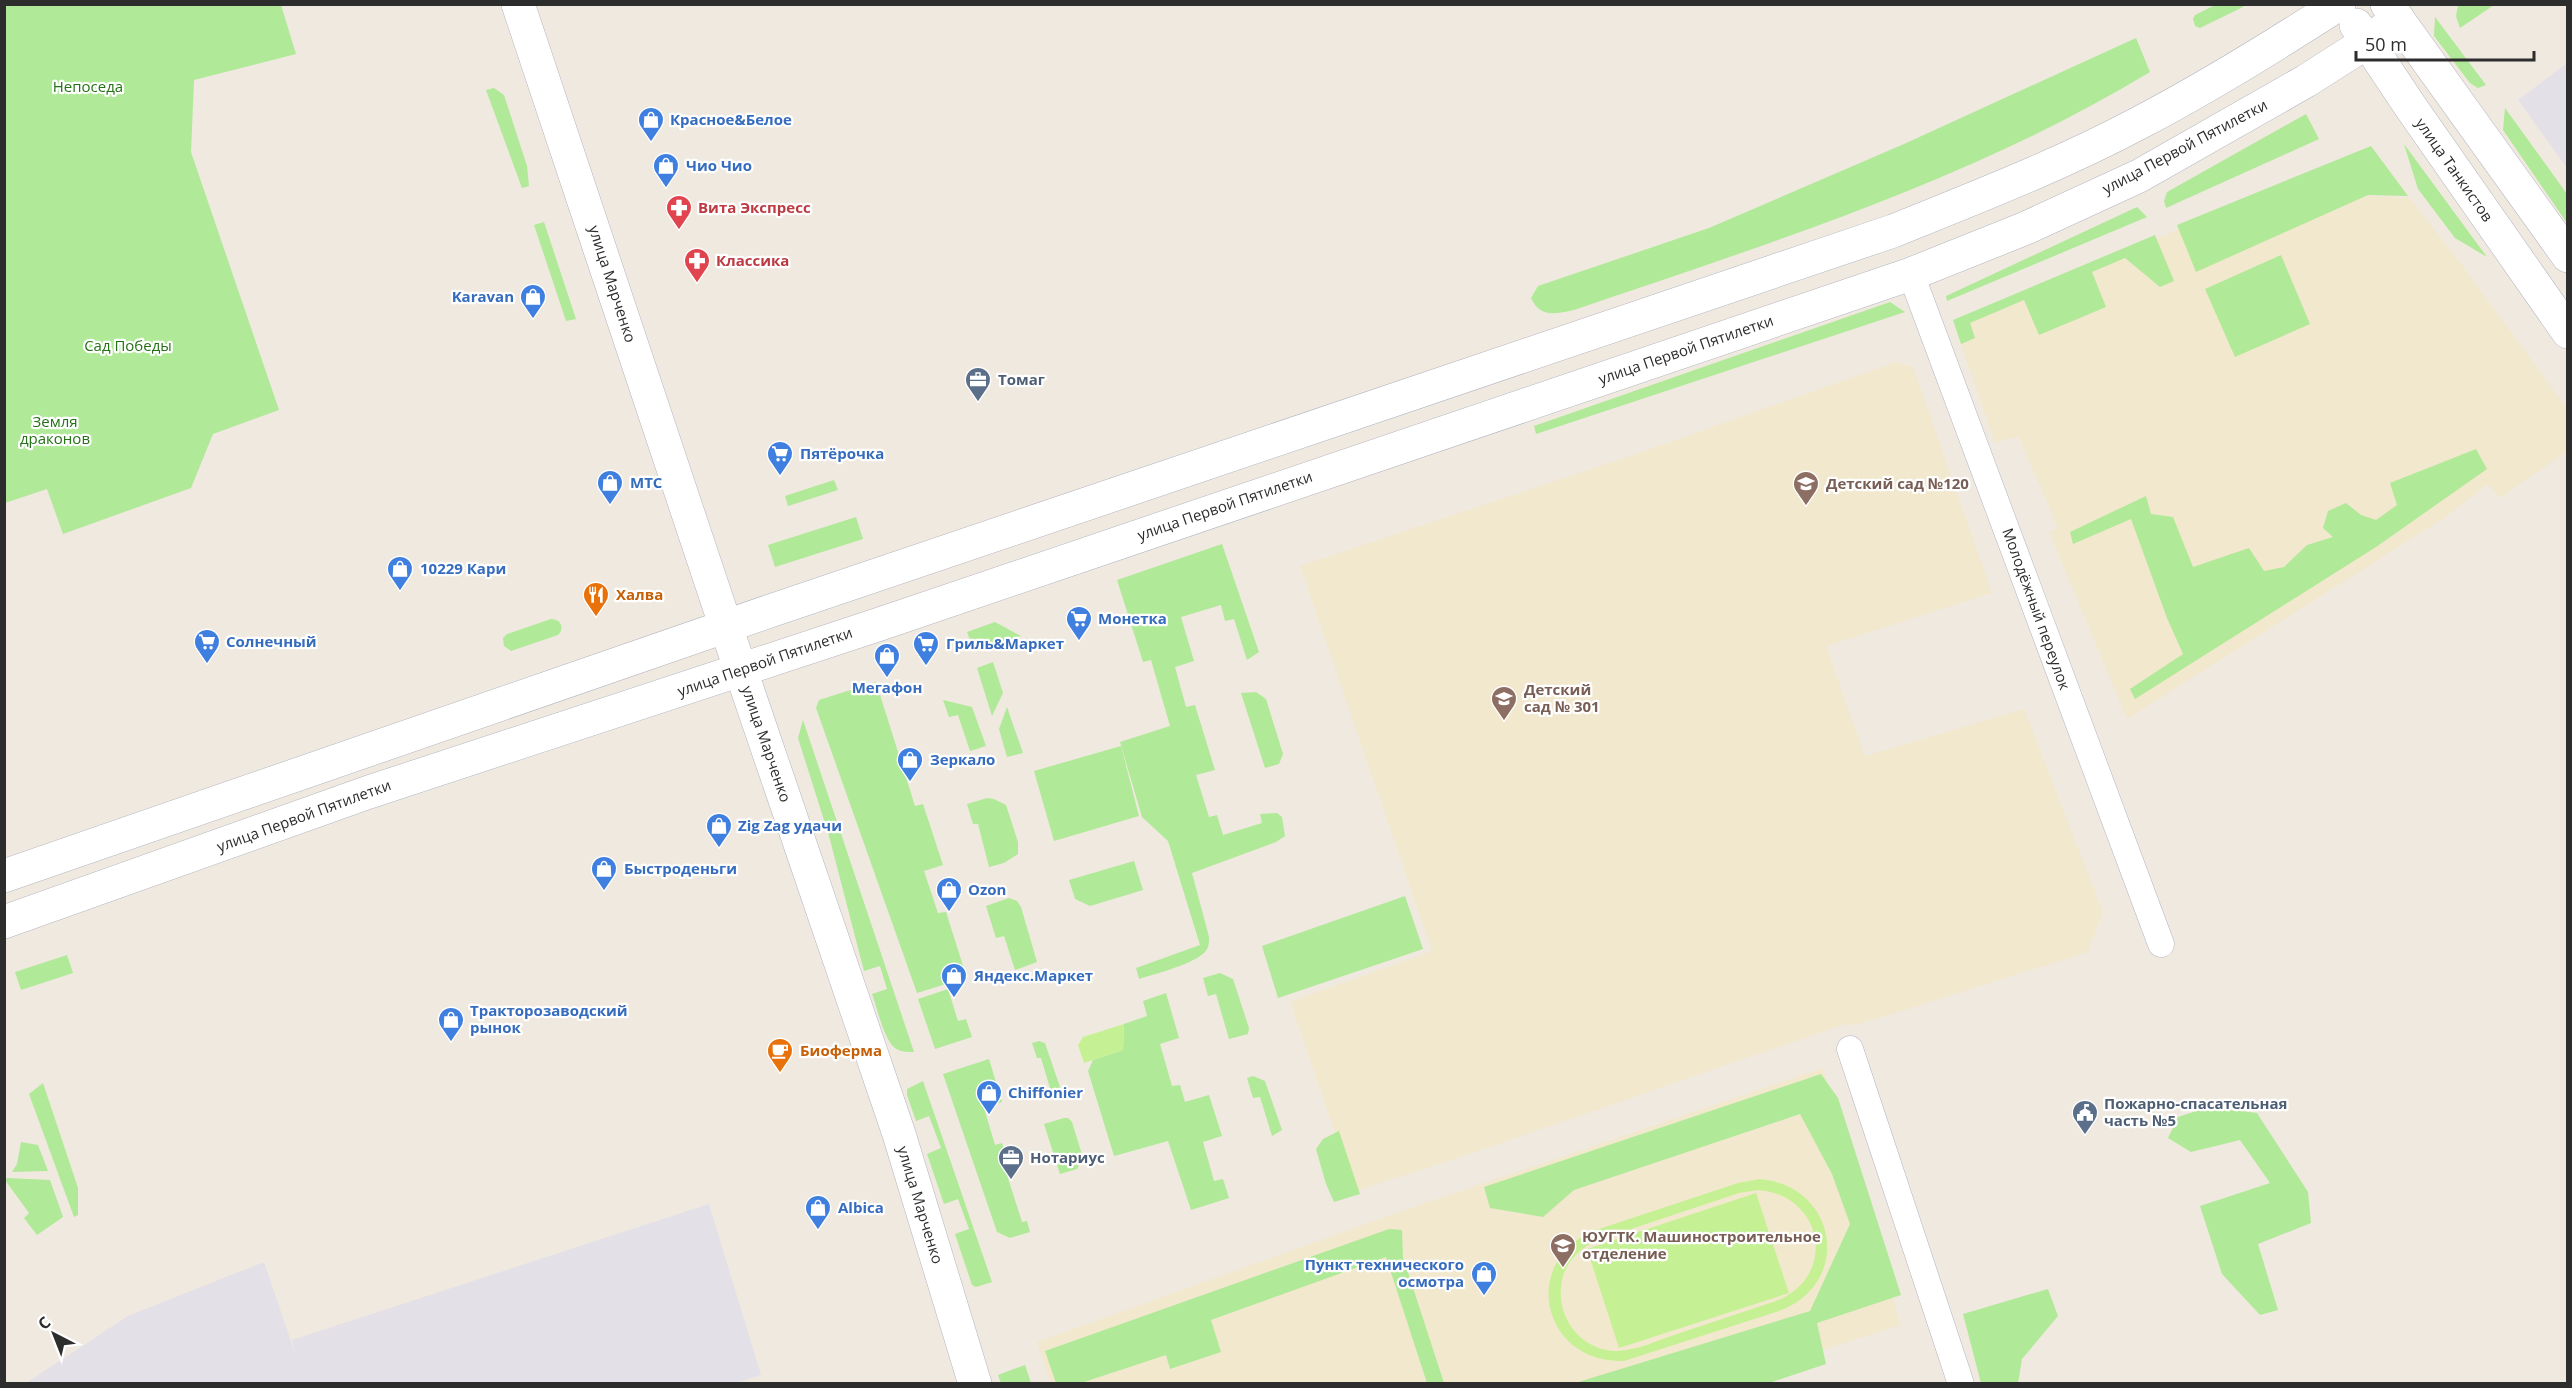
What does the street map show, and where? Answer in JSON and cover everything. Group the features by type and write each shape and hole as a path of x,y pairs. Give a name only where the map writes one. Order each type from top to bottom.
{"main road":[{"name":"улица Марченко","path":"518,4 726,627 899,1134 975,1383"},
{"path":"4,876 726,627 1893,231 2026,177 2140,123 2281,42 2339,4"},
{"name":"улица Танкистов","path":"2346,4 2367,42 2568,332"},
{"path":"2395,9 2568,256"},
{"name":"улица Первой Пятилетки","path":"4,922 369,792 741,670 1911,274 2026,228 2139,176 2306,81 2367,42 2395,9"}],"street":[{"name":"Молодёжный переулок","path":"1911,274 2161,944"},
{"path":"1850,1049 1961,1383"}],"shaded area":[{"path":"2567,63 2567,168 2518,100"},
{"path":"2353,156 2372,196 2410,198 2550,385 2567,409 2567,451 2500,498 2488,484 2444,518 2127,719 2049,532 2058,528 2018,436 1995,443 1954,324"},
{"path":"1896,362 1913,367 1992,593 1826,646 1865,756 2024,709 2103,912 2088,952 1860,1024 1842,1025 1452,1160 1355,1191 1290,1002 1432,951 1300,566 1633,455"},
{"name":"ЮУГТК. Машиностроительное отделение","path":"1823,1068 1901,1325 1715,1384 1051,1383 1037,1342 1396,1213"},
{"path":"709,1204 761,1375 737,1383 26,1383 128,1316 264,1262 296,1356 292,1340"}],"green space":[{"path":"2458,4 2494,5 2460,28 2456,16"},
{"name":"Сад Победы","path":"4,5 281,5 296,54 194,80 191,152 279,410 213,434 191,488 63,534 47,489 5,503"},
{"path":"2215,5 2245,5 2200,28 2195,26 2193,19 2195,15"},
{"path":"2435,17 2486,85 2478,88 2470,83 2434,36"},
{"path":"2136,38 2150,72 2082,110 1941,177 1795,234 1574,310 1544,312 1531,298 1538,286 1709,228 1904,144"},
{"path":"494,88 504,95 527,166 529,186 522,188 486,90"},
{"path":"2505,108 2567,194 2567,223 2503,130"},
{"path":"2306,114 2319,139 2166,208 2164,201 2167,192"},
{"path":"2404,144 2487,257 2455,238 2418,189"},
{"path":"2371,146 2408,196 2368,195 2196,272 2177,225"},
{"path":"2137,207 2147,217 1947,301 1946,296"},
{"path":"544,222 576,319 566,321 534,225"},
{"path":"2155,235 2174,281 2160,287 2125,258 2092,272 2106,307 2039,335 2024,300 1970,323 1975,338 1961,344 1953,320"},
{"path":"2281,255 2310,324 2235,357 2205,289"},
{"path":"1890,302 1905,312 1536,434 1534,426"},
{"path":"2476,449 2487,469 2376,547 2135,699 2130,689 2183,654 2167,618 2131,519 2073,544 2070,532 2146,496 2151,514 2173,517 2193,567 2249,548 2264,571 2284,567 2307,545 2333,537 2323,528 2328,511 2346,503 2361,515 2376,520 2397,505 2390,483"},
{"path":"834,480 838,490 788,506 785,496"},
{"path":"856,517 863,539 775,567 768,545"},
{"path":"1222,544 1259,652 1247,660 1234,619 1225,621 1221,605 1181,617 1194,661 1175,667 1186,707 1195,705 1215,770 1196,775 1209,817 1217,815 1223,835 1262,823 1260,814 1277,813 1282,817 1285,836 1276,842 1192,873 1209,937 1208,947 1198,958 1139,979 1136,968 1200,945 1168,841 1142,817 1120,742 1170,726 1151,660 1143,662 1117,580"},
{"path":"551,619 561,624 558,635 511,651 504,646 503,638 507,634"},
{"path":"995,622 1021,636 974,650 967,632"},
{"path":"993,662 1003,693 992,716 977,668"},
{"path":"876,682 915,806 923,804 943,865 924,871 938,913 946,912 965,972 944,979 946,984 917,993 816,708 819,700"},
{"path":"1256,692 1266,699 1283,754 1279,764 1265,768 1241,693"},
{"path":"943,700 972,707 986,746 970,751 958,715 949,717"},
{"path":"1007,707 1023,753 1007,757 999,729"},
{"path":"803,720 914,1052 895,1048 887,1038 881,1023 872,994 887,989 880,966 864,971 829,836 798,738"},
{"path":"1121,746 1139,816 1054,841 1034,771"},
{"path":"987,798 1006,805 1018,842 1018,854 1004,863 989,867 978,824 973,824 967,804"},
{"path":"1134,861 1143,890 1090,906 1075,899 1069,880"},
{"path":"1405,896 1423,949 1278,998 1262,946"},
{"path":"1009,898 1017,901 1021,907 1037,962 1015,970 1004,936 996,938 986,906"},
{"path":"67,955 73,973 21,990 15,972"},
{"path":"1220,973 1233,979 1249,1028 1248,1034 1229,1039 1216,994 1208,996 1203,978"},
{"path":"948,989 958,1021 966,1019 972,1037 935,1049 918,999"},
{"path":"1166,993 1179,1038 1160,1044 1172,1086 1180,1085 1185,1102 1209,1095 1222,1136 1203,1142 1214,1181 1223,1179 1229,1198 1191,1210 1168,1141 1114,1156 1088,1071 1093,1060 1123,1050 1124,1024 1147,1016 1143,1001"},
{"path":"1124,1024 1123,1050 1084,1063 1078,1045 1083,1037"},
{"path":"1039,1041 1045,1043 1061,1090 1061,1095 1053,1098 1041,1058 1037,1058 1032,1043"},
{"path":"989,1059 1002,1102 984,1108 995,1145 1002,1143 1011,1173 1007,1175 1022,1222 1027,1221 1030,1232 1010,1238 997,1232 943,1074"},
{"path":"1821,1074 1838,1098 1901,1295 1817,1323 1826,1364 1769,1383 1575,1383 1810,1311 1850,1224 1832,1174 1800,1114 1574,1190 1543,1217 1490,1208 1484,1187"},
{"path":"1253,1076 1265,1081 1282,1130 1272,1136 1260,1097 1253,1098 1247,1078"},
{"path":"923,1081 992,1282 976,1287 972,1285 955,1234 969,1229 958,1199 944,1204 927,1154 941,1148 929,1116 916,1121 907,1095 907,1089"},
{"path":"43,1083 78,1188 78,1215 74,1217 29,1094"},
{"path":"2209,1107 2257,1113 2308,1192 2311,1223 2258,1244 2278,1310 2260,1315 2222,1274 2200,1206 2270,1183 2240,1140 2191,1152 2168,1138 2178,1117"},
{"path":"1064,1118 1072,1122 1083,1158 1077,1169 1060,1174 1044,1124"},
{"path":"1339,1131 1360,1194 1334,1202 1316,1149 1323,1139"},
{"path":"21,1142 38,1145 48,1171 12,1172 17,1164"},
{"path":"7,1178 50,1180 63,1217 37,1235 24,1218 29,1213 5,1180"},
{"path":"1760,1179 1786,1186 1806,1199 1820,1217 1826,1238 1826,1259 1818,1280 1803,1298 1779,1311 1624,1361 1596,1358 1575,1346 1559,1330 1550,1309 1549,1287 1555,1265 1570,1246 1593,1231 1738,1183","holes":["1758,1190 1780,1195 1797,1206 1809,1221 1815,1238 1815,1257 1809,1274 1796,1290 1776,1301 1625,1350 1606,1350 1594,1346 1584,1340 1569,1323 1561,1300 1562,1280 1572,1259 1584,1248 1598,1240 1739,1193"]},
{"path":"1756,1193 1789,1293 1619,1348 1587,1249"},
{"path":"1389,1229 1402,1230 1403,1257 1444,1383 1427,1383 1386,1257 1211,1320 1221,1352 1170,1369 1166,1355 1081,1383 1056,1383 1045,1351"},
{"path":"2048,1289 2058,1316 2022,1359 2018,1383 1981,1383 1963,1314"},
{"path":"1025,1365 1031,1383 1001,1383 998,1375"}],"place":[{"name":"Красное&Белое","path":"651,143"},
{"name":"Чио Чио","path":"666,189"},
{"name":"Вита Экспресс","path":"679,231"},
{"name":"Классика","path":"697,284"},
{"name":"Karavan","path":"533,320"},
{"name":"Томаг","path":"978,403"},
{"name":"Пятёрочка","path":"780,477"},
{"name":"МТС","path":"610,506"},
{"name":"Детский сад №120","path":"1806,507"},
{"name":"10229 Кари","path":"400,592"},
{"name":"Халва","path":"596,618"},
{"name":"Монетка","path":"1079,642"},
{"name":"Солнечный","path":"207,665"},
{"name":"Гриль&Маркет","path":"926,667"},
{"name":"Мегафон","path":"887,679"},
{"name":"Детский сад № 301","path":"1504,722"},
{"name":"Зеркало","path":"910,783"},
{"name":"Zig Zag удачи","path":"719,849"},
{"name":"Быстроденьги","path":"604,892"},
{"name":"Ozon","path":"949,913"},
{"name":"Яндекс.Маркет","path":"954,999"},
{"name":"Тракторозаводский рынок","path":"451,1043"},
{"name":"Биоферма","path":"780,1074"},
{"name":"Chiffonier","path":"989,1116"},
{"name":"Пожарно-спасательная часть №5","path":"2085,1136"},
{"name":"Нотариус","path":"1011,1181"},
{"name":"Albica","path":"818,1231"},
{"name":"ЮУГТК. Машиностроительное отделение","path":"1563,1269"},
{"name":"Пункт технического осмотра","path":"1484,1297"}],"park label":[{"name":"Непоседа","path":"88,87"},
{"name":"Земля драконов","path":"55,430"}]}
